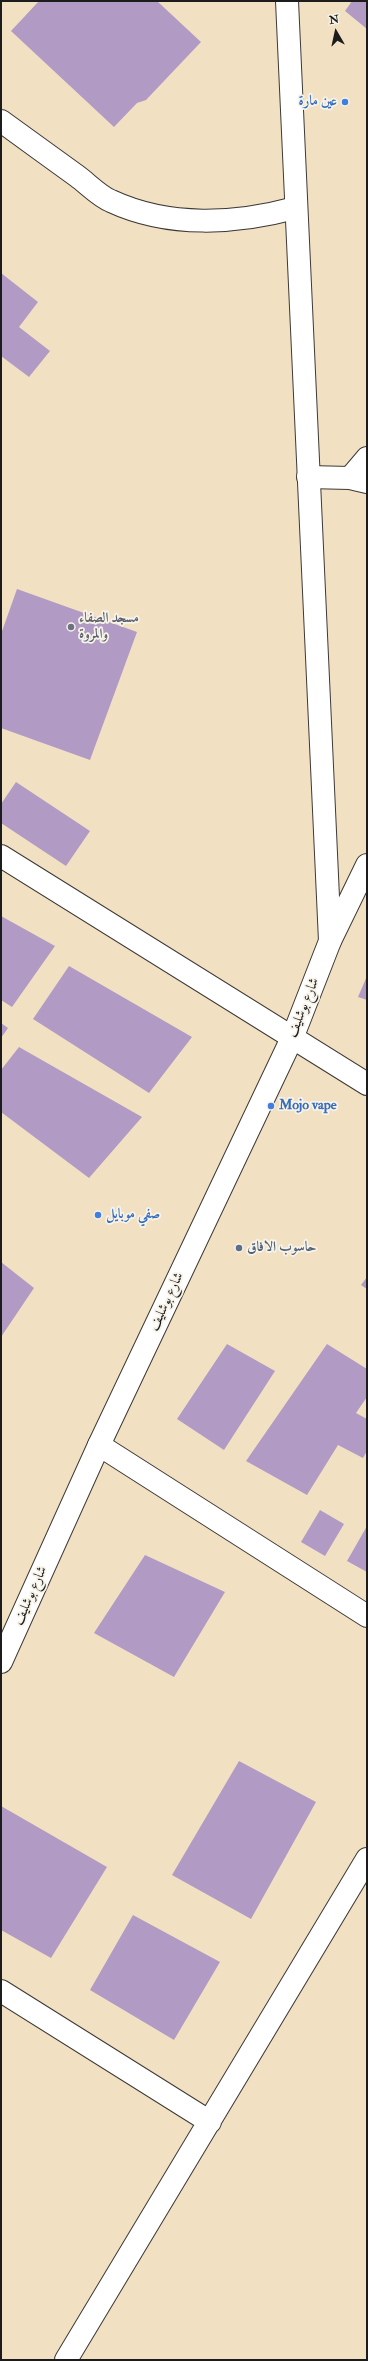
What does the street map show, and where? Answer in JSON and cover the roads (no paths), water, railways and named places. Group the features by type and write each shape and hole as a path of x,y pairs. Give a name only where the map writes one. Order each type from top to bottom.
{"street":[{"path":"287,1 330,941"},
{"path":"1,120 110,201 138,210 167,218 200,221 232,221 264,217 296,208"},
{"path":"308,477 359,480 367,458"},
{"path":"1,856 293,1036 367,1084"},
{"name":"شارع بوشليف","path":"3,1650 98,1445 293,1036 330,941 367,865"},
{"path":"98,1445 367,1616"},
{"path":"66,2360 367,1859"},
{"path":"1,1991 210,2122"}],"place":[{"name":"عين مارة","path":"345,102"},
{"name":"مسجد الصفاء والمروة","path":"71,627"},
{"name":"Mojo vape","path":"271,1106"},
{"name":"صفي موبايل","path":"98,1215"},
{"name":"حاسوب الافاق","path":"239,1248"}]}
